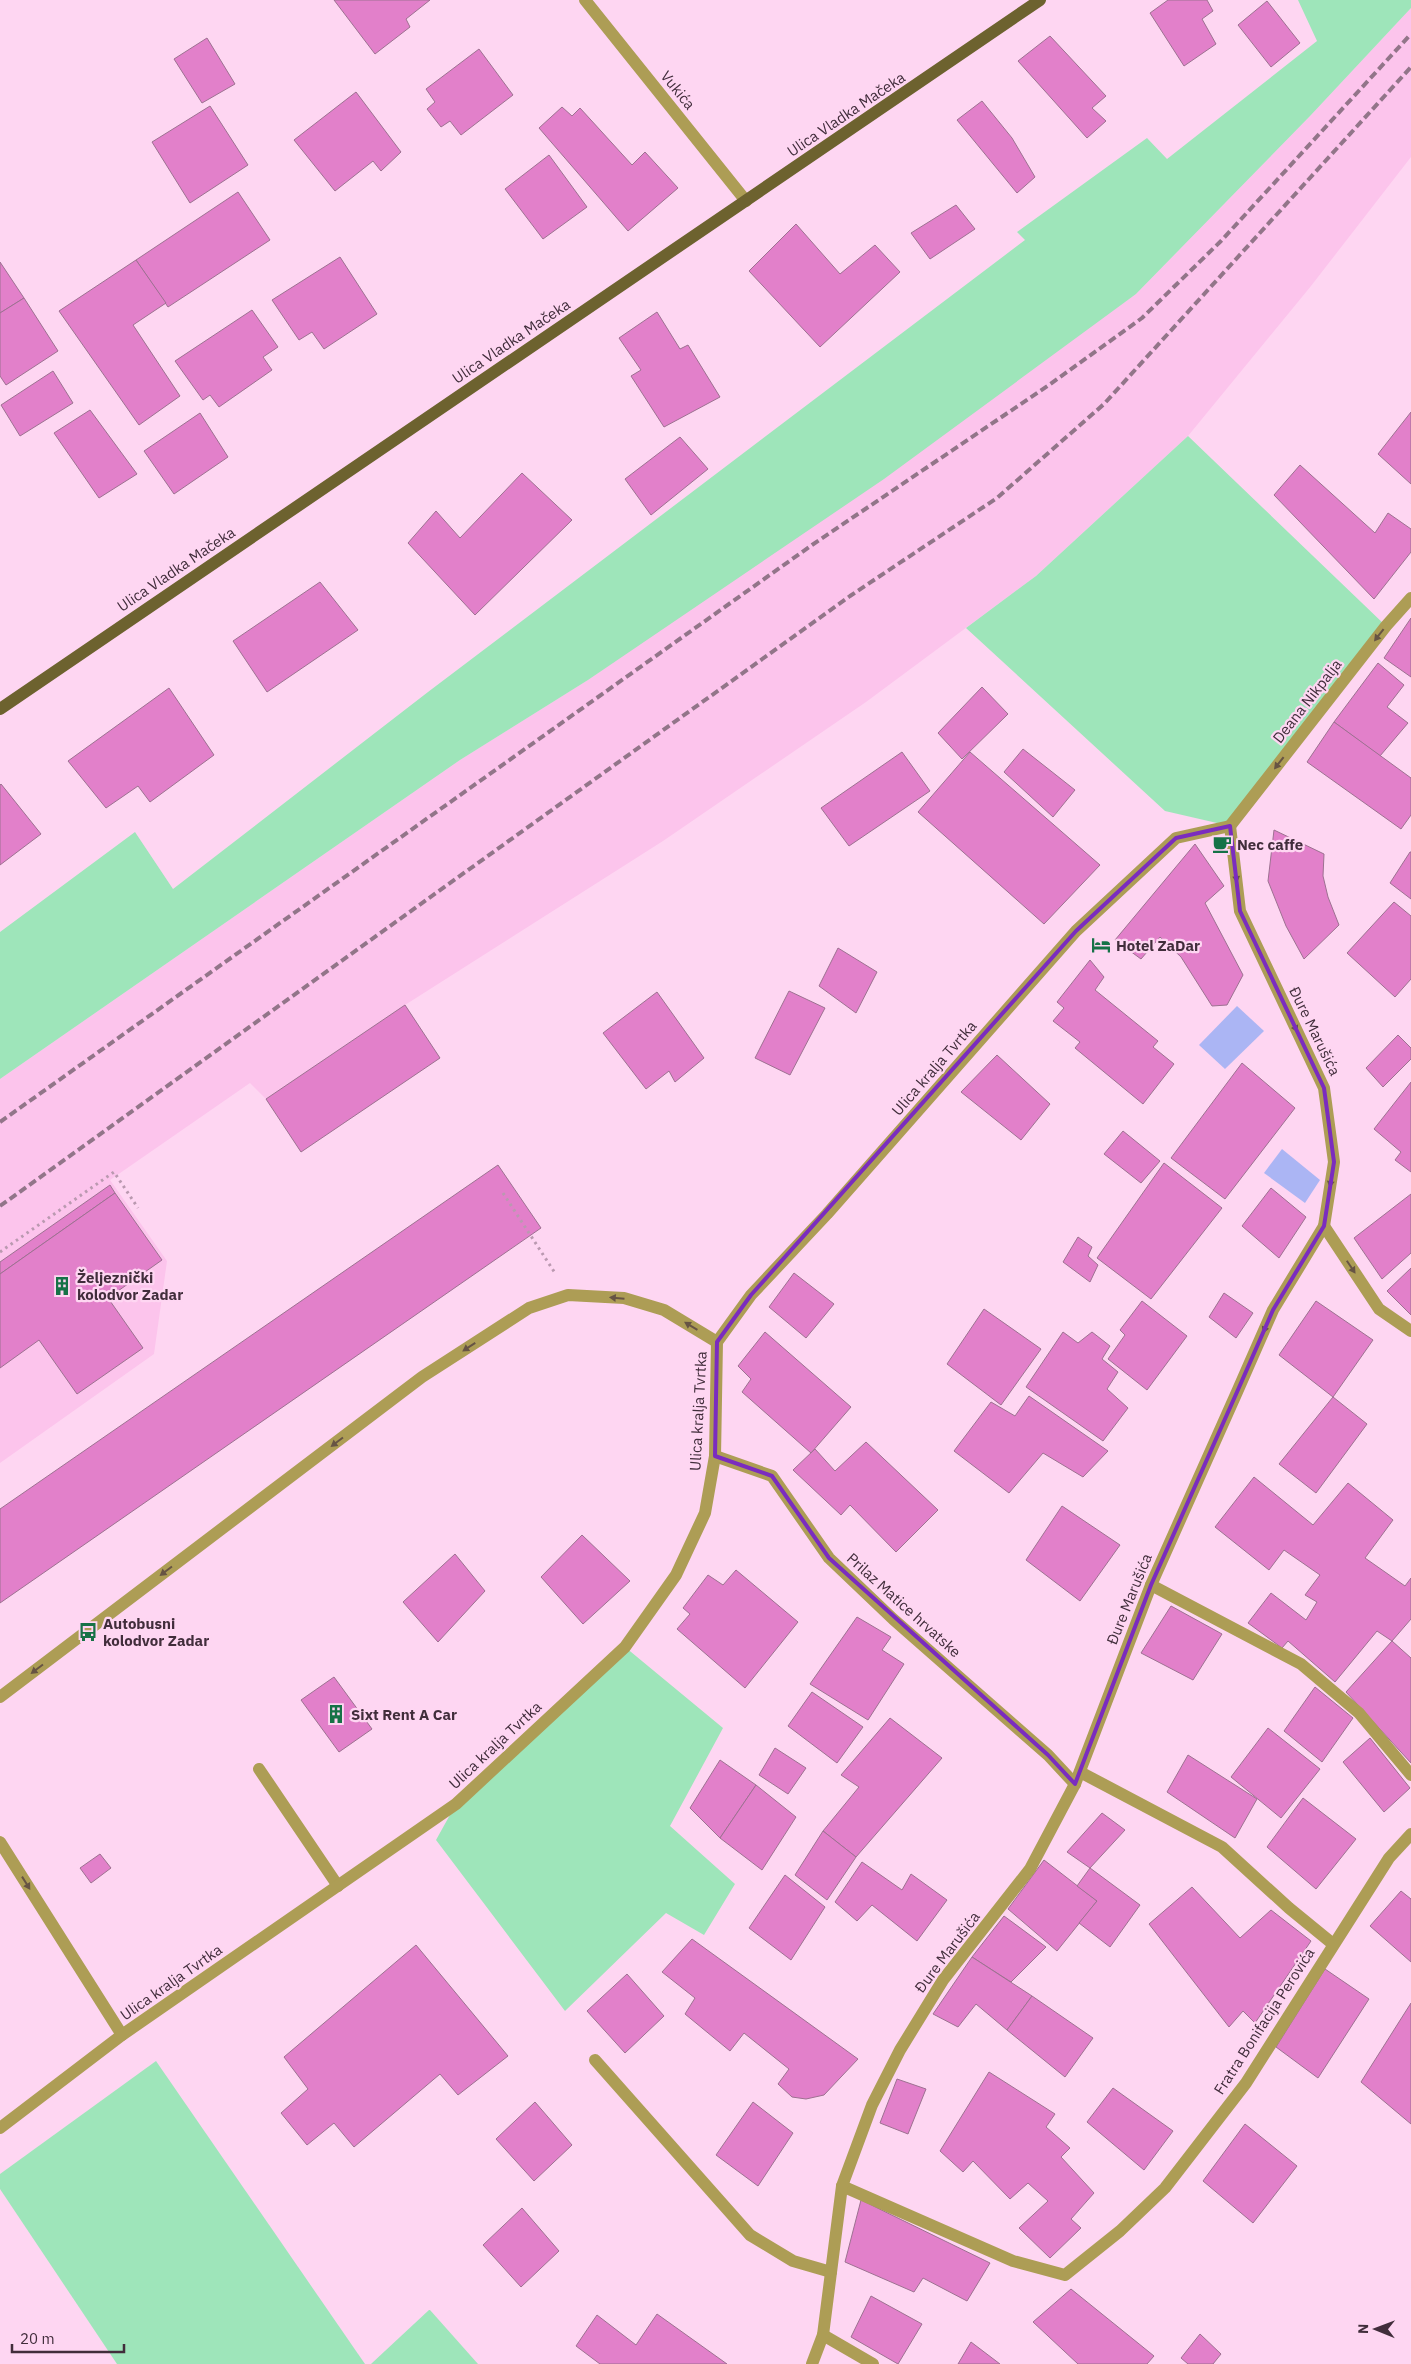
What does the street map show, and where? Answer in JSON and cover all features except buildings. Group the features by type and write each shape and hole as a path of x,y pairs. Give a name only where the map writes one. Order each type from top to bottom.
{"main road":[{"name":"Ulica Vladka Mačeka","path":"0,709 1040,0"}],"street":[{"name":"Vukića","path":"585,0 746,201"},
{"name":"Deana Nikpalja","path":"1230,826 1386,626 1411,598"},
{"name":"Đure Marušića","path":"812,2364 823,2335 842,2186 872,2105 900,2050 943,1980 1030,1869 1077,1778 1151,1585 1273,1310 1324,1226 1334,1162 1324,1088 1240,911 1230,826"},
{"name":"Ulica kralja Tvrtka","path":"0,2128 122,2035 456,1804 625,1646 680,1566 705,1513 715,1456 717,1342 751,1295 827,1214 1076,931 1176,838 1230,826"},
{"path":"1324,1226 1379,1309 1411,1331"},
{"path":"0,1697 422,1377 530,1308 568,1295 624,1298 664,1310 717,1342"},
{"name":"Prilaz Matice hrvatske","path":"715,1456 772,1476 829,1558 893,1619 1048,1755 1077,1778 1222,1847 1289,1908 1333,1944"},
{"path":"1151,1585 1301,1664 1358,1713 1411,1775"},
{"path":"259,1769 338,1886"},
{"name":"Fratra Bonifacija Perovića","path":"842,2186 1013,2261 1065,2275 1120,2231 1165,2188 1246,2083 1389,1858 1411,1834"},
{"path":"0,1842 122,2035"},
{"path":"595,2060 750,2235 793,2261 831,2272"},
{"path":"823,2335 873,2364"}],"path":[{"path":"0,1252 114,1172 138,1208"},
{"path":"503,1193 568,1295"}],"highlighted area":[{"path":"1230,826 1240,911 1324,1088 1334,1162 1324,1226 1273,1310 1151,1585 1075,1784 1048,1755 829,1558 772,1476 715,1456 717,1342 751,1295 1076,931 1176,838"}],"shaded area":[{"path":"1411,8 1411,157 1311,286 1188,436 1036,576 866,702 663,841 405,1005 266,1099 250,1083 110,1180 167,1261 154,1354 0,1463 0,1079 460,760 588,680 1136,294 1311,115"}],"green space":[{"path":"1298,0 1411,0 1411,8 1311,115 1136,294 884,479 588,680 460,760 0,1079 0,932 135,832 173,889 428,692 1025,240 1017,232 1147,138 1167,159 1317,41"},
{"path":"1188,436 1386,626 1230,826 1165,811 966,628 1036,576"},
{"path":"625,1647 723,1728 670,1826 735,1884 704,1935 666,1913 565,2011 436,1840 456,1804"},
{"path":"156,2061 365,2364 117,2364 0,2189 0,2174"},
{"path":"429,2310 478,2364 371,2364"}],"water":[{"path":"1237,1006 1264,1031 1225,1069 1199,1045"},
{"path":"1282,1149 1320,1180 1305,1203 1264,1173"}],"railway":[{"path":"0,1122 812,545 1049,385 1142,318 1221,241 1411,34"},
{"path":"0,1206 850,596 997,498 1104,404 1411,67"}],"place":[{"name":"Nec caffe","path":"1222,844"},
{"name":"Hotel ZaDar","path":"1101,945"},
{"name":"Željeznički kolodvor Zadar","path":"62,1286"},
{"name":"Autobusni kolodvor Zadar","path":"88,1632"},
{"name":"Sixt Rent A Car","path":"336,1714"}]}
